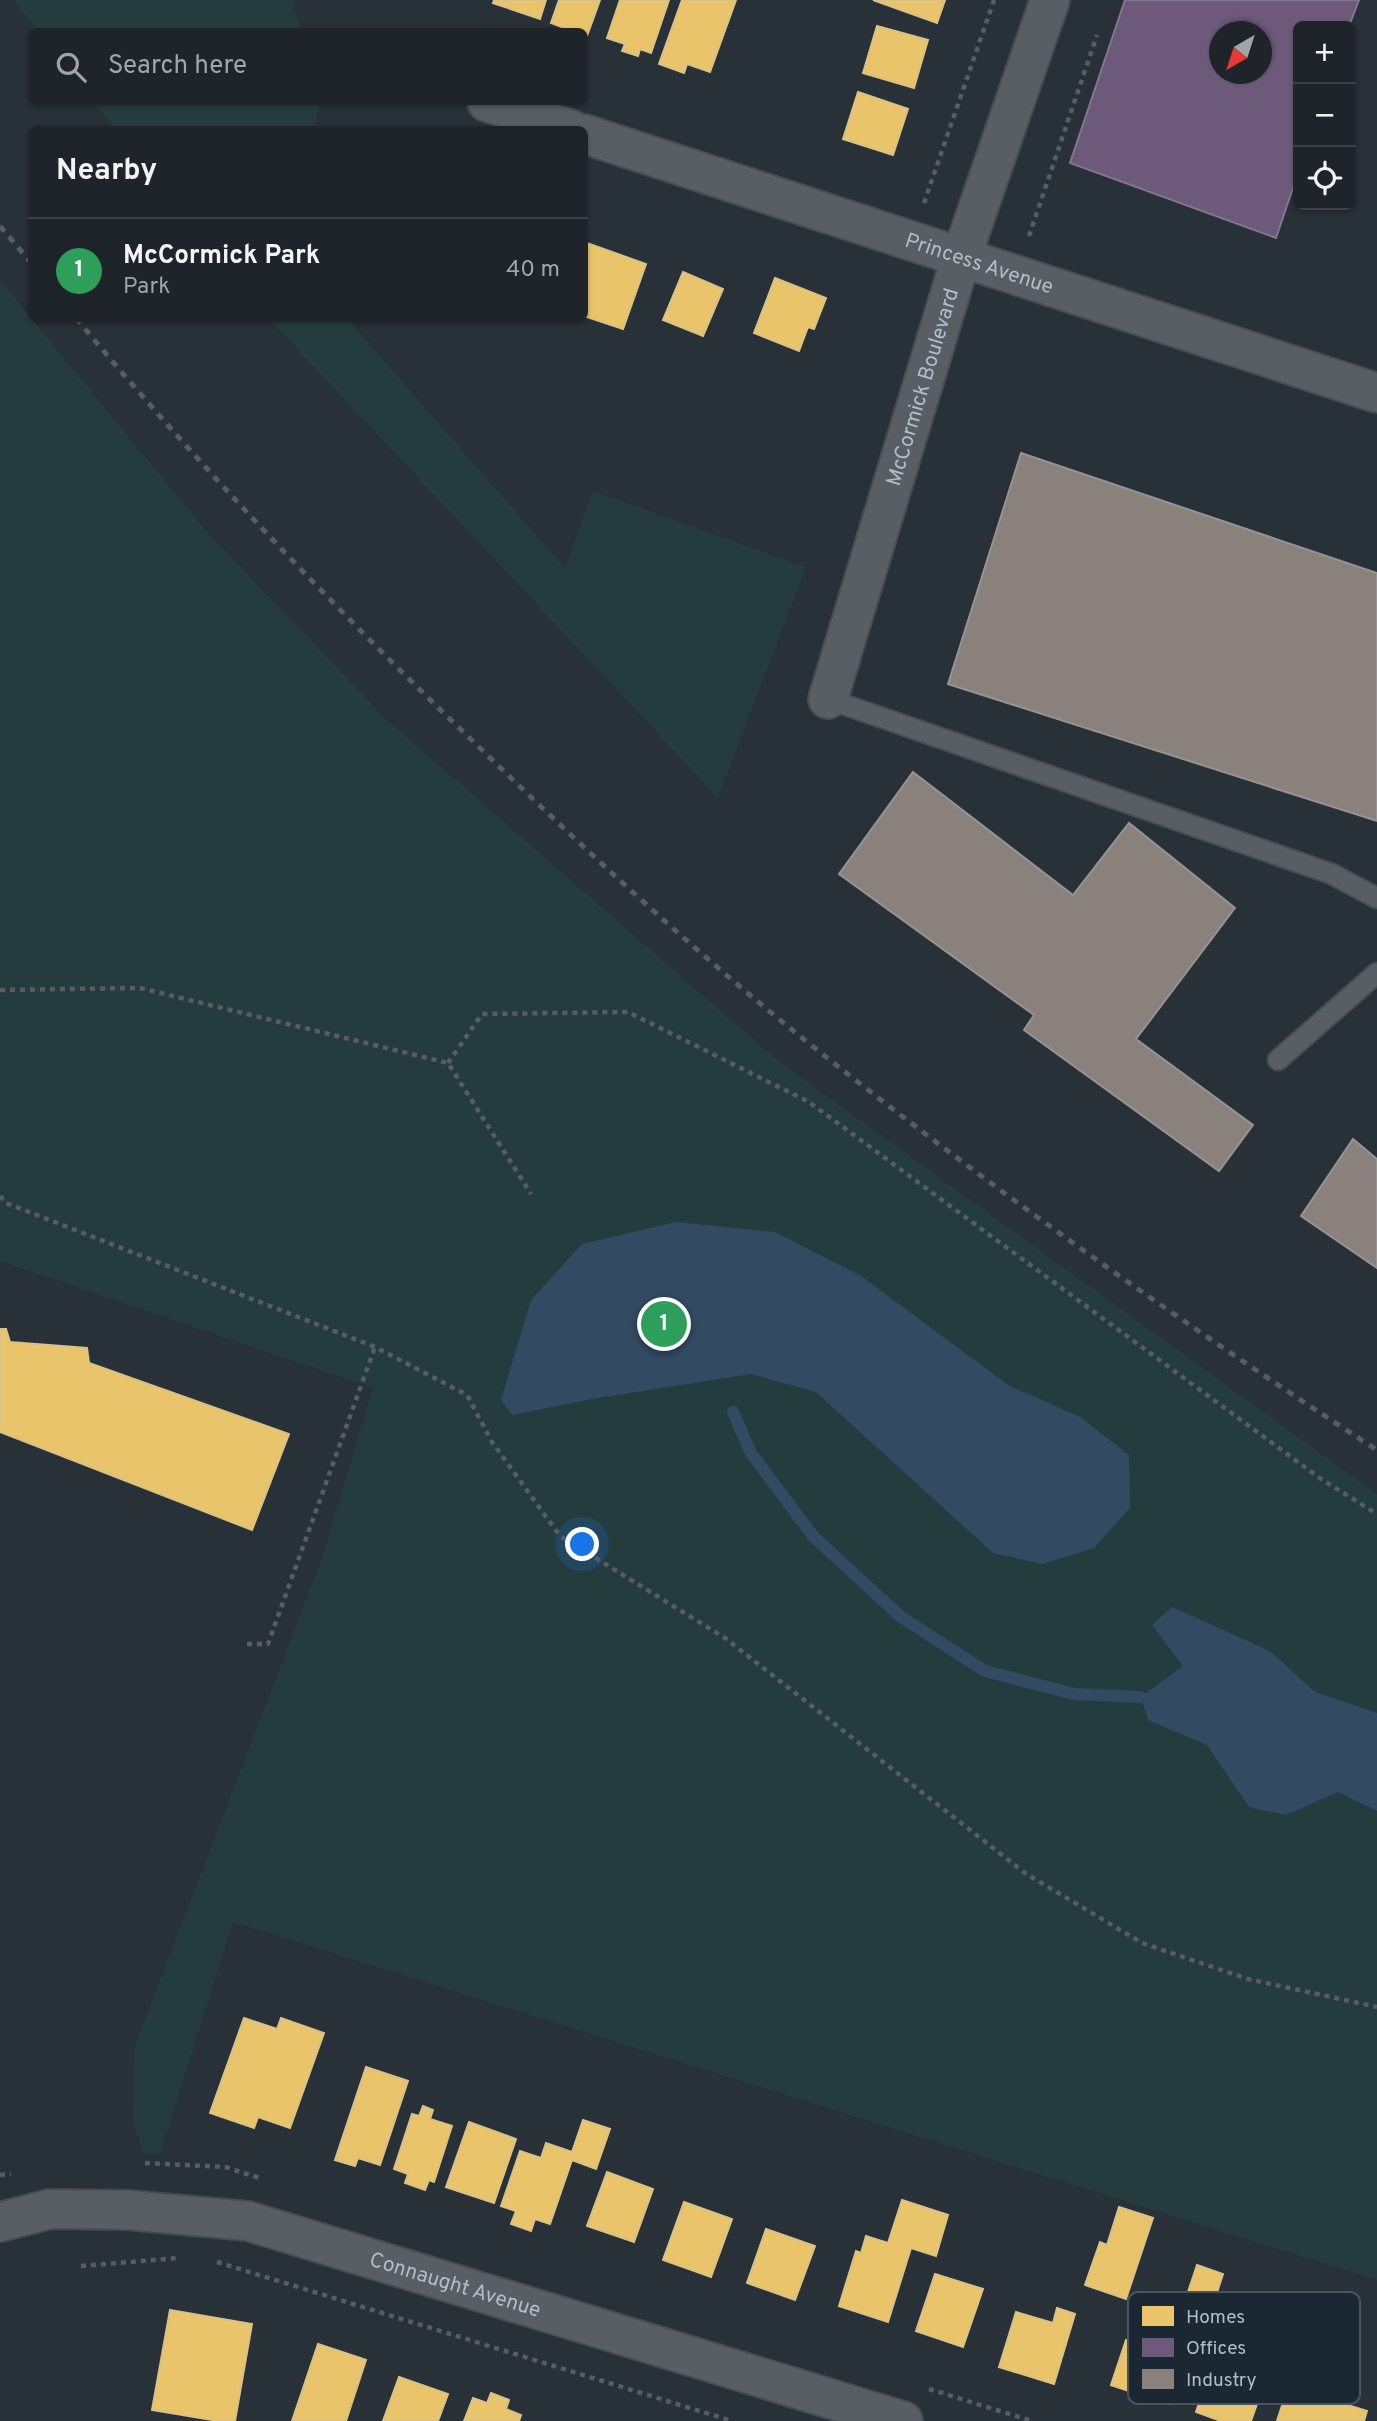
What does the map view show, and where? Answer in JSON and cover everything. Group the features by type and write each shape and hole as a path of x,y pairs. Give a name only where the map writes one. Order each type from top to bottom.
{"street":[{"name":"McCormick Boulevard","path":"828,698 961,258 1050,0"},
{"path":"496,105 560,126"},
{"name":"Princess Avenue","path":"588,135 1377,393"},
{"name":"Connaught Avenue","path":"0,2222 50,2208 128,2210 248,2221 903,2421"}],"lane":[{"path":"828,698 1332,874 1377,898"},
{"path":"1278,1060 1377,973"}],"path":[{"path":"924,204 994,0"},
{"path":"1029,237 1097,35"},
{"path":"0,990 140,988 448,1063 531,1194"},
{"path":"448,1063 482,1014 628,1012 809,1102 1310,1471 1377,1514"},
{"path":"0,1196 3,1202 376,1347 467,1395 492,1442 560,1536 725,1638 1025,1873 1142,1943 1248,1979 1377,2007"},
{"path":"247,1644 268,1644 376,1347"},
{"path":"81,2266 186,2257"},
{"path":"212,2260 732,2421"}],"green space":[{"path":"13,0 295,0 293,7 301,28 36,28"},
{"path":"95,105 320,105 314,126 113,126"},
{"path":"0,280 28,314 28,322 34,322 202,526 386,719 776,1059 1377,1494 1377,2280 233,1922 160,2154 143,2153 133,2121 135,2045 322,1558 373,1388 0,1261"},
{"path":"272,322 351,322 565,568 593,491 806,567 718,798"}],"water":[{"path":"676,1222 775,1232 861,1276 1008,1385 1080,1417 1129,1455 1130,1508 1094,1548 1042,1564 993,1553 816,1392 751,1374 592,1399 512,1415 501,1400 531,1300 582,1244"},
{"path":"1172,1607 1270,1651 1315,1692 1377,1713 1377,1811 1338,1792 1286,1815 1249,1807 1207,1745 1148,1720 1141,1697 1183,1666 1152,1625"}],"building: Homes":[{"path":"494,0 546,0 540,19 493,3"},
{"path":"559,0 600,0 588,33 588,28 564,28 551,23"},
{"path":"620,0 669,0 651,53 640,49 638,56 622,51 625,44 607,38"},
{"path":"682,0 736,0 710,72 687,64 684,73 659,64"},
{"path":"873,0 945,0 937,23"},
{"path":"877,26 928,40 914,88 863,73"},
{"path":"858,92 908,109 893,155 843,139"},
{"path":"588,243 646,264 623,329 588,317"},
{"path":"683,272 723,289 703,336 663,320"},
{"path":"775,278 826,298 814,329 808,327 799,351 754,333"},
{"path":"0,1329 6,1329 10,1342 87,1348 89,1363 289,1434 252,1530 0,1432"},
{"path":"244,2018 277,2029 281,2018 324,2033 290,2128 258,2117 254,2128 210,2113"},
{"path":"366,2067 408,2081 380,2165 358,2158 355,2166 335,2160"},
{"path":"423,2106 433,2110 430,2119 452,2126 434,2182 429,2180 425,2190 405,2183 408,2174 394,2169 412,2114 419,2116"},
{"path":"583,2120 610,2129 596,2169 572,2160 550,2224 535,2219 531,2231 511,2224 516,2211 501,2206 520,2151 541,2158 546,2143 572,2152"},
{"path":"469,2122 516,2139 494,2203 446,2187"},
{"path":"607,2172 653,2189 634,2242 587,2226"},
{"path":"902,2200 948,2215 936,2256 911,2248 888,2322 839,2306 856,2251 861,2253 866,2236 888,2243"},
{"path":"684,2202 732,2219 711,2277 663,2260"},
{"path":"1119,2207 1153,2218 1126,2299 1085,2285 1100,2242 1107,2245"},
{"path":"766,2229 815,2246 795,2300 747,2283"},
{"path":"1197,2265 1223,2274 1217,2292 1188,2292"},
{"path":"935,2274 983,2289 963,2347 916,2331"},
{"path":"1057,2308 1075,2314 1054,2384 999,2367 1016,2312 1053,2323"},
{"path":"170,2310 252,2324 235,2421 218,2421 152,2410"},
{"path":"1128,2341 1128,2391 1111,2385"},
{"path":"318,2344 366,2360 346,2421 292,2421"},
{"path":"399,2377 448,2394 438,2421 383,2421"},
{"path":"491,2393 509,2400 506,2409 521,2415 519,2421 464,2421 473,2398 487,2403"},
{"path":"1199,2404 1257,2404 1251,2421 1221,2421 1196,2412"},
{"path":"1282,2404 1344,2404 1367,2411 1364,2421 1277,2421"}],"building: Offices":[{"path":"1125,0 1359,0 1351,21 1293,21 1293,188 1276,238 1070,163"}],"building: Industry":[{"path":"1021,453 1377,573 1377,821 948,684"},
{"path":"913,772 1073,895 1129,823 1235,908 1136,1039 1253,1125 1219,1171 1024,1030 1034,1015 839,874"},
{"path":"1353,1139 1377,1159 1377,1268 1301,1216"}],"waterway":[{"path":"733,1412 751,1453 813,1536 901,1617 985,1671 1074,1694 1141,1697"}],"railway":[{"path":"0,226 28,259"},
{"path":"79,322 272,540 376,646 556,821 711,962 862,1085 1006,1194 1152,1299 1377,1450"}],"place":[{"name":"McCormick Park","path":"664,1324"}]}
